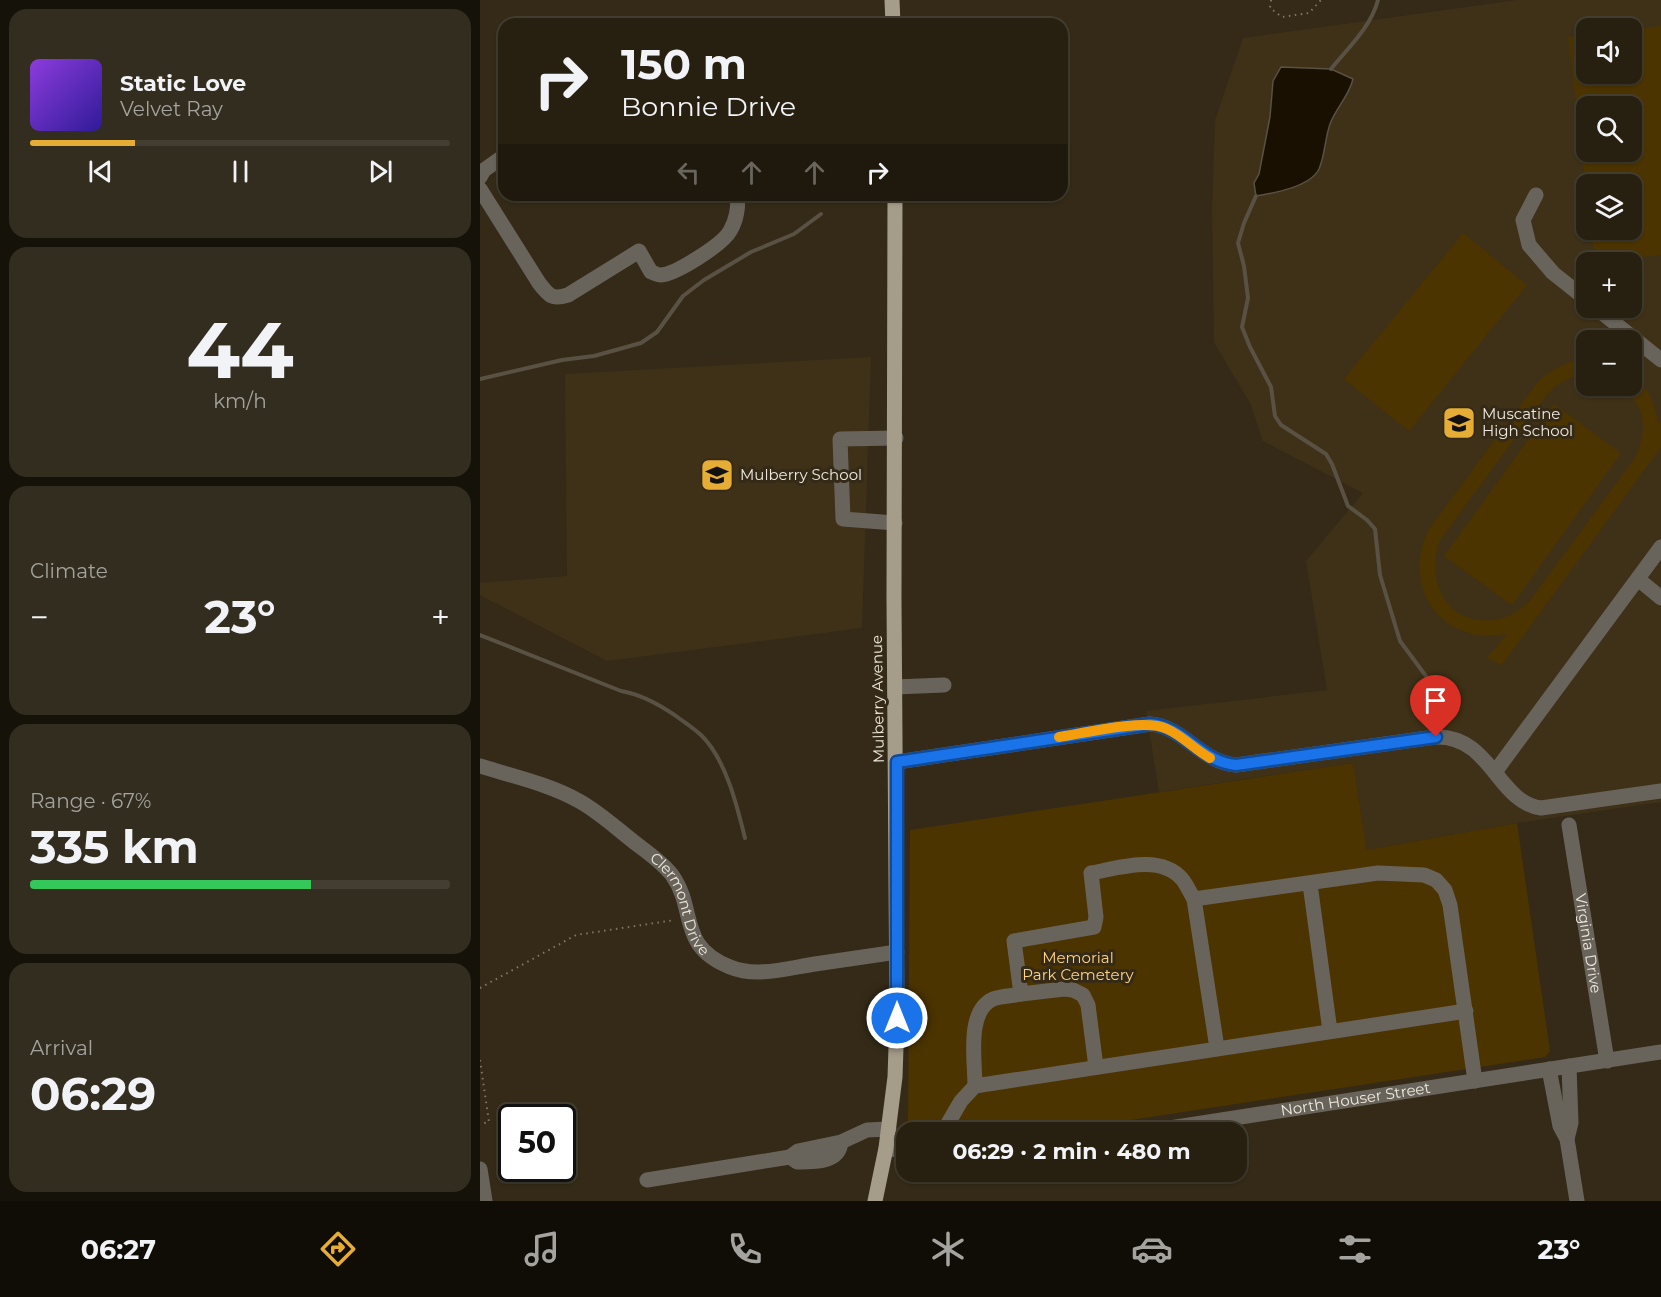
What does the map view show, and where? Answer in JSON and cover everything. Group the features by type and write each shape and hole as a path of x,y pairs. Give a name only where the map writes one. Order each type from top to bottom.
{"main road":[{"path":"892,0 893,18"},
{"name":"Mulberry Avenue","path":"875,1201 889,1129 895,1077 897,952 895,201"}],"street":[{"path":"480,177 484,170 498,160"},
{"path":"480,189 548,295 559,298 568,295 639,251 651,272 660,275 669,273 714,249 729,233 735,221 737,201"},
{"path":"1536,195 1523,220 1529,245 1553,273 1576,291"},
{"path":"1608,318 1661,360"},
{"path":"895,524 843,519 840,439 896,438"},
{"path":"1495,772 1638,579 1656,566 1661,547"},
{"path":"1638,579 1661,598"},
{"path":"896,687 944,685"},
{"path":"897,762 1126,727 1157,725 1176,734 1216,761 1236,765 1436,737 1451,738 1471,747 1520,799 1533,807 1541,808 1661,791"},
{"name":"Clermont Drive","path":"480,766 560,792 597,813 662,864 671,874 684,901 690,930 705,952 718,961 745,971 759,972 897,952"},
{"name":"Virginia Drive","path":"1569,825 1607,1061"},
{"path":"1021,994 1014,941 1094,927 1096,917 1091,873 1142,864 1165,866 1181,878 1194,899 1217,1048"},
{"path":"1194,899 1378,873 1424,875 1436,880 1445,890 1450,905 1475,1081"},
{"path":"1310,884 1330,1031"},
{"path":"975,1086 974,1026 978,1013 994,999 1021,994 1064,989 1083,995 1088,1005 1096,1067"},
{"path":"949,1122 961,1101 975,1086 1466,1011"},
{"name":"North Houser Street","path":"1209,1122 1661,1052"},
{"path":"1569,1066 1572,1123 1568,1139 1577,1201"},
{"path":"1549,1069 1560,1126 1568,1139"},
{"path":"648,1180 790,1157 798,1151 841,1142 867,1130 889,1129"},
{"path":"885,1148 896,1150"},
{"path":"480,1169 485,1201"}],"path":[{"path":"1271,0 1270,8 1282,17 1309,13 1321,0"},
{"path":"480,988 576,934 687,918"},
{"path":"480,1060 489,1122 480,1124"}],"shaded area":[{"name":"Muscatine High School","path":"1517,0 1661,0 1661,802 1517,823 1367,850 1353,763 1159,792 1146,711 1327,690 1306,561 1363,493 1263,441 1251,405 1214,342 1212,212 1215,120 1243,38"},
{"path":"1281,67 1331,69 1353,79 1349,91 1330,124 1319,169 1300,185 1256,196 1254,183 1259,174 1270,117 1273,81"},
{"name":"Mulberry School","path":"871,357 862,628 607,661 480,595 480,583 567,576 565,374"}],"green space":[{"path":"1661,26 1661,255 1642,257 1642,252 1594,252 1592,240 1642,240 1642,174 1584,174 1583,162 1642,162 1642,96 1576,96 1576,104 1568,37 1576,36 1576,84 1642,84 1642,28"},
{"path":"1463,233 1527,285 1409,431 1344,379"},
{"path":"1576,361 1576,376 1555,387 1546,396 1440,540 1435,571 1443,598 1452,608 1463,616 1477,620 1494,620 1516,612 1528,603 1635,458 1643,428 1640,411 1632,396 1642,396 1642,383 1650,396 1658,424 1661,421 1661,447 1502,665 1487,658 1507,634 1469,633 1440,617 1431,605 1420,576 1423,544 1429,529 1534,387 1558,367"},
{"path":"1554,404 1621,453 1512,605 1444,556"},
{"name":"Memorial Park Cemetery","path":"1353,763 1367,850 1517,823 1550,1051 1545,1057 1118,1122 908,1122 910,830"}],"waterway":[{"path":"1331,69 1365,28 1378,0"},
{"path":"1256,196 1238,243 1248,298 1242,327 1271,387 1275,416 1281,425 1326,454 1348,506 1375,529 1380,575 1400,641 1437,691"},
{"path":"480,379 562,360 594,356 641,343 657,332 683,296 704,280 751,252 794,234 821,214"},
{"path":"480,635 621,691 643,697 692,728 710,746 724,770 745,838"}],"slow traffic":[{"path":"1059,737 1150,724 1166,728 1210,758"}],"place":[{"name":"Muscatine High School","path":"1459,423"},
{"name":"Mulberry School","path":"717,475"}],"route":[{"path":"897,1018 897,762 1150,724 1166,728 1216,761 1236,765 1436,737"}]}
